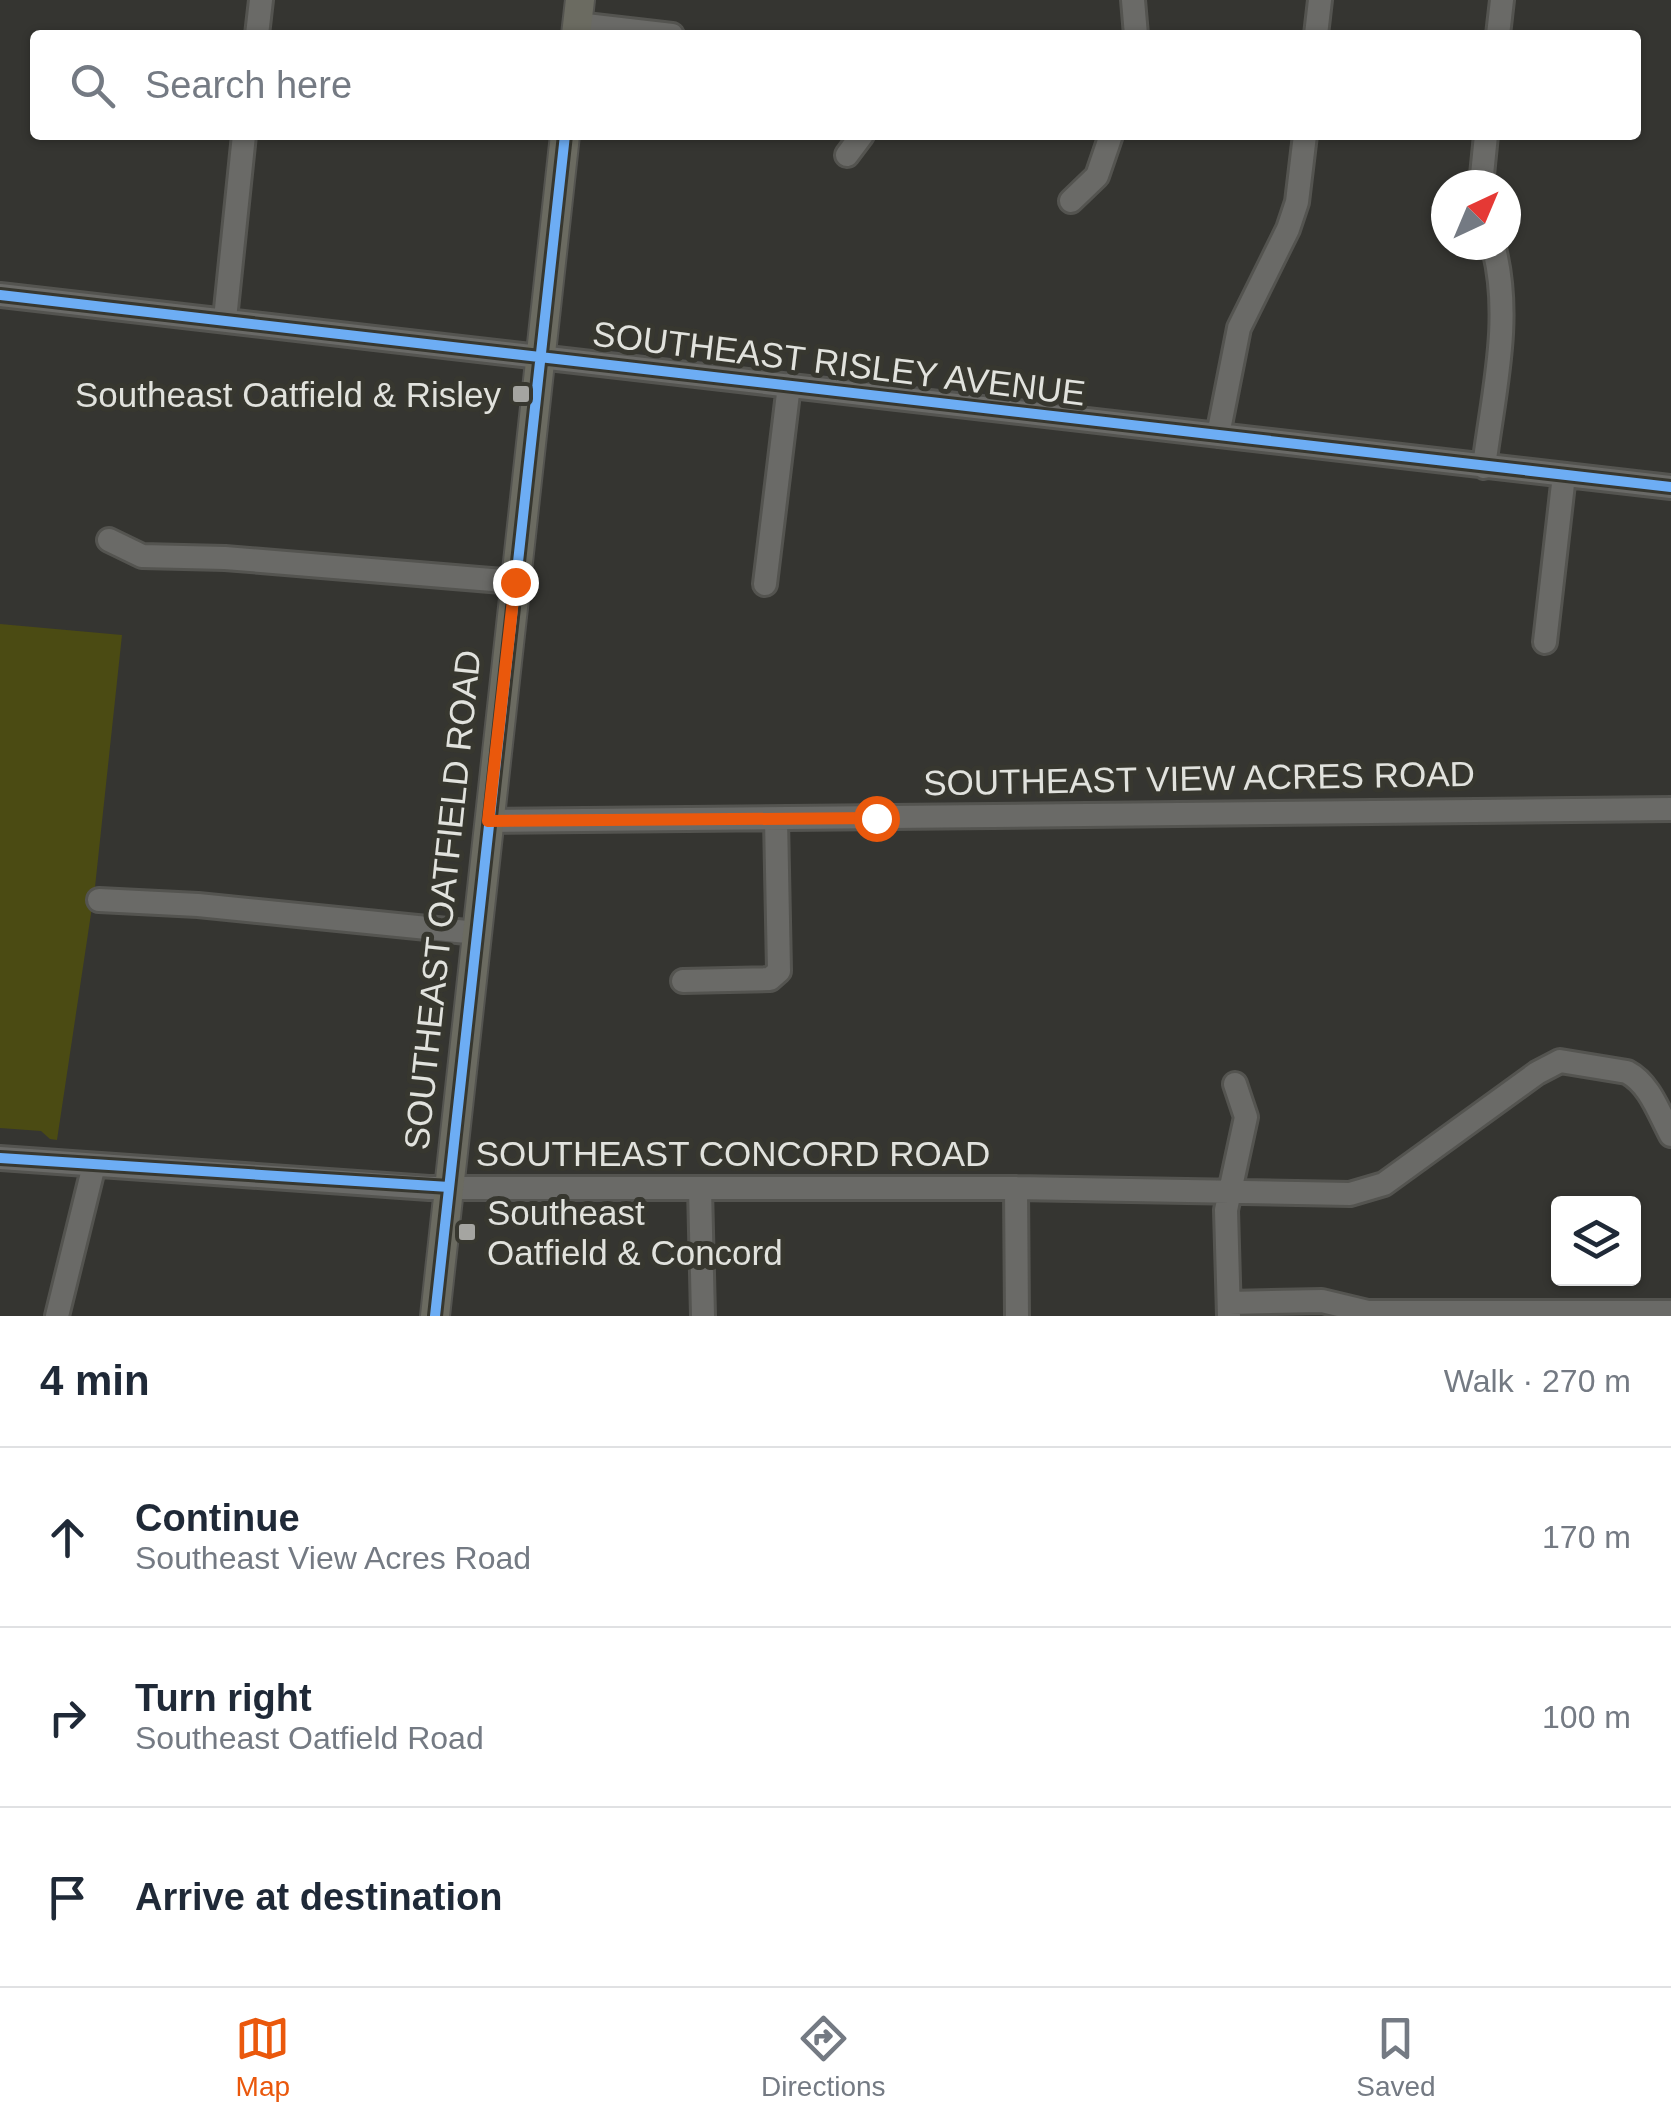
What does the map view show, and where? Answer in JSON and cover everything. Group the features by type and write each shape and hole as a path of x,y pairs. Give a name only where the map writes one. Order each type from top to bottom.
{"main road":[{"name":"SOUTHEAST OATFIELD ROAD","path":"435,1316 564,140"}],"street":[{"path":"258,30 261,0"},
{"path":"1133,0 1136,30"},
{"path":"1317,30 1320,0"},
{"path":"1499,30 1502,0"},
{"path":"578,20 641,30"},
{"path":"225,319 243,140"},
{"path":"847,155 858,140"},
{"path":"1070,200 1097,176 1109,140"},
{"path":"1218,435 1240,328 1297,202 1304,140"},
{"path":"1482,170 1486,140"},
{"path":"1484,466 1503,295 1496,260"},
{"name":"SOUTHEAST RISLEY AVENUE","path":"0,295 1671,487"},
{"path":"765,584 789,384"},
{"path":"1545,642 1564,475"},
{"path":"108,540 142,556 225,558 515,582"},
{"name":"SOUTHEAST VIEW ACRES ROAD","path":"488,821 1671,808"},
{"path":"683,981 770,979 780,971 776,820"},
{"path":"99,900 198,905 477,933"},
{"name":"SOUTHEAST CONCORD ROAD","path":"0,1158 448,1188 1365,1192 1384,1184 1536,1072 1560,1061 1637,1077 1671,1135"},
{"path":"1235,1084 1246,1117 1228,1192 1229,1310 1322,1301 1368,1312 1671,1312"},
{"path":"57,1316 94,1165"},
{"path":"700,1188 703,1316"},
{"path":"1016,1188 1018,1316"}],"shaded area":[{"path":"0,624 122,635 95,887 57,1140 41,1131 0,1128"}],"cycle path":[{"path":"435,1316 564,140"},
{"path":"0,295 1671,487"},
{"path":"0,1158 449,1187"}],"place":[{"name":"Southeast Oatfield & Risley","path":"521,394"},
{"name":"Southeast Oatfield & Concord","path":"467,1232"}],"route":[{"path":"515,582 488,821 876,818"}]}
